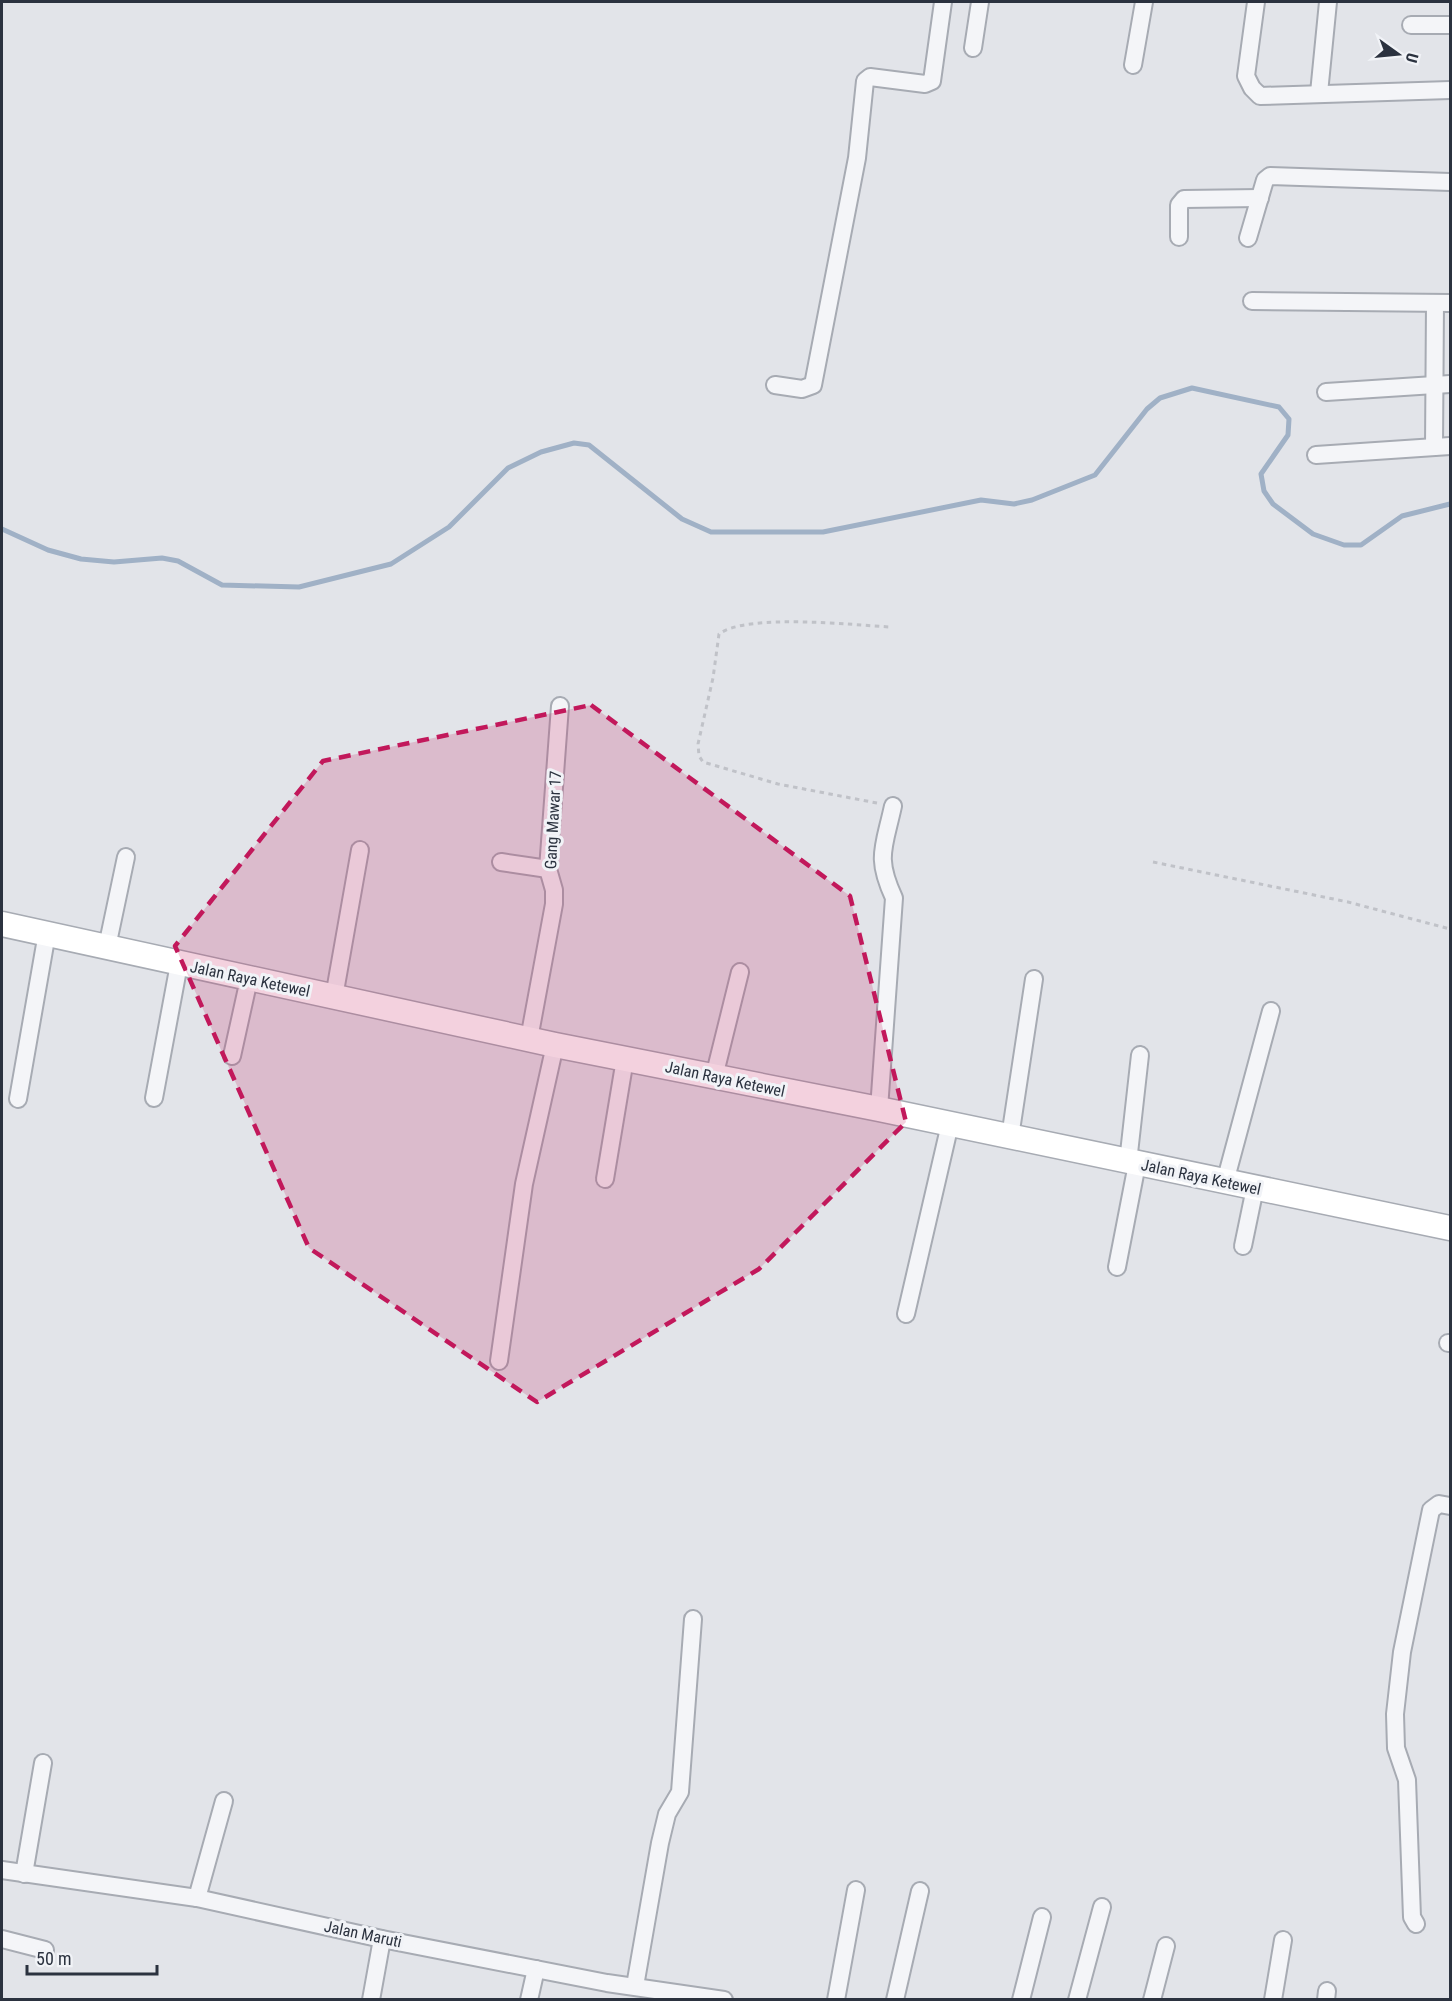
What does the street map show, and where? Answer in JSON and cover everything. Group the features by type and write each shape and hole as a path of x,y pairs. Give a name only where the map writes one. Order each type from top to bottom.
{"main road":[{"name":"Jalan Raya Ketewel","path":"2,924 555,1045 879,1109 1450,1228"}],"street":[{"path":"775,385 802,389 813,385 857,158 865,81 870,77 924,84 932,81 943,2"},
{"path":"973,48 980,2"},
{"path":"1133,66 1144,2"},
{"path":"1256,2 1246,76 1248,82 1260,96 1450,90"},
{"path":"1319,93 1328,2"},
{"path":"1411,25 1450,25"},
{"path":"1248,238 1265,180 1270,176 1450,182"},
{"path":"1179,237 1181,200 1260,198"},
{"path":"1252,301 1443,303 1442,446 1316,455"},
{"path":"1326,392 1443,384"},
{"name":"Gang Mawar 17","path":"529,1039 554,904 554,890 548,869 560,706"},
{"path":"879,1109 894,898 883,872 881,858 893,806"},
{"path":"334,997 360,850"},
{"path":"107,947 126,857"},
{"path":"501,862 548,869"},
{"path":"18,1100 47,933"},
{"path":"154,1098 179,964"},
{"path":"714,1077 740,972"},
{"path":"232,1056 249,979"},
{"path":"1010,1137 1034,980"},
{"path":"1225,1182 1271,1011"},
{"path":"499,1361 524,1184 555,1045"},
{"path":"1117,1267 1132,1163 1140,1055"},
{"path":"604,1179 625,1059"},
{"path":"906,1314 950,1124"},
{"path":"1243,1245 1255,1188"},
{"path":"1416,1924 1412,1917 1407,1780 1396,1748 1395,1714 1402,1652 1429,1516 1431,1510 1439,1504 1450,1506"},
{"path":"635,1986 660,1842 667,1814 680,1792 693,1619"},
{"path":"24,1874 44,1763"},
{"path":"197,1898 224,1801"},
{"name":"Jalan Maruti","path":"2,1870 197,1898 382,1939 536,1969 724,2000"},
{"path":"836,2000 856,1890"},
{"path":"895,2000 920,1891"},
{"path":"1077,2000 1102,1907"},
{"path":"1021,2000 1041,1917"},
{"path":"2,1939 45,1950"},
{"path":"371,2000 382,1939"},
{"path":"1273,2000 1283,1940"},
{"path":"1152,2000 1166,1946"},
{"path":"529,2000 536,1969"}],"path":[{"path":"890,627 770,622 725,629 719,634 697,750 703,762 778,784 893,806"},
{"path":"1153,862 1348,902 1450,929"}],"highlighted area":[{"path":"591,705 850,896 906,1122 759,1269 537,1402 309,1248 175,946 323,761"}],"waterway":[{"path":"2,529 48,550 81,559 114,562 162,558 178,561 222,585 299,587 391,564 449,527 508,468 541,452 574,443 589,445 682,519 711,532 823,532 981,500 1014,504 1032,500 1095,475 1147,409 1160,398 1192,388 1279,407 1289,419 1288,435 1261,474 1264,491 1273,504 1313,534 1344,545 1361,545 1402,516 1450,504"}]}
